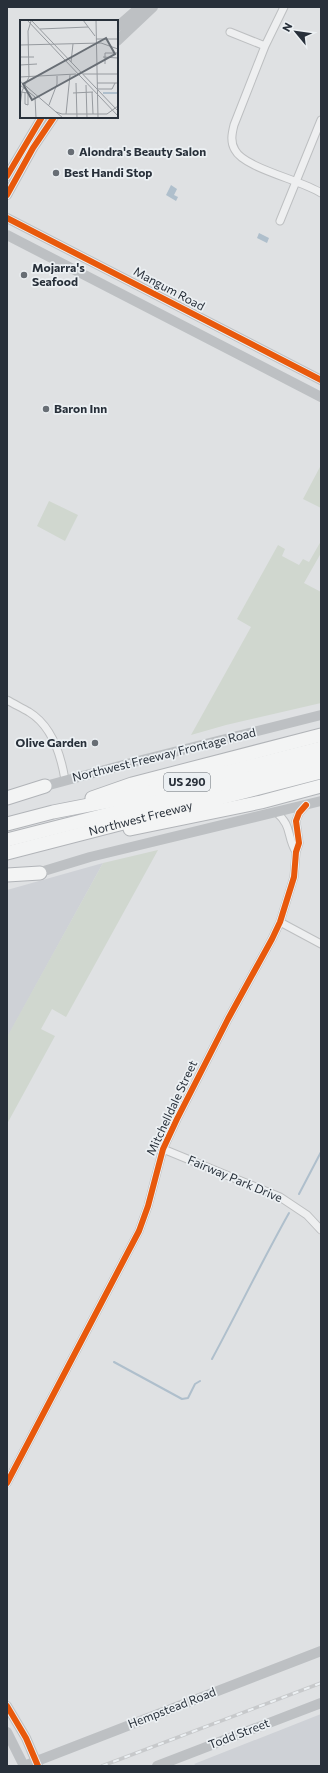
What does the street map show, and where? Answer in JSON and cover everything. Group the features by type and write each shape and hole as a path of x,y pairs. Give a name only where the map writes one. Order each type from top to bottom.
{"highway":[{"path":"53,812 132,784 321,734"},
{"name":"Northwest Freeway","path":"7,824 53,812 125,798 321,748"},
{"path":"7,840 321,760"},
{"name":"Northwest Freeway","path":"7,853 321,772"},
{"path":"7,797 45,786"},
{"path":"88,831 105,834 254,804 321,786"},
{"path":"7,875 40,873"}],"main road":[{"path":"118,26 140,7"},
{"path":"118,40 153,7"},
{"path":"7,176 46,120"},
{"path":"7,195 33,148 46,120"},
{"name":"Mangum Road","path":"7,218 321,380"},
{"path":"7,235 321,397"},
{"path":"78,272 86,258"},
{"path":"221,346 228,332"},
{"name":"Northwest Freeway Frontage Road","path":"45,786 321,715"},
{"path":"7,881 40,873 90,857 321,801"},
{"name":"Hempstead Road","path":"24,1766 37,1763 321,1651"},
{"name":"Todd Street","path":"164,1765 321,1703"},
{"path":"7,1706 26,1738 37,1763"},
{"path":"7,1732 24,1766"}],"street":[{"path":"284,7 265,46 233,131 233,145 235,151 243,159 297,181 321,193"},
{"path":"230,32 265,46"},
{"path":"280,221 321,120"},
{"path":"7,700 30,712 50,733 56,744 65,780"},
{"name":"Mitchelldale Street","path":"7,1483 139,1231 148,1206 163,1149 228,1019 280,922 294,877 296,852 299,843 296,821 299,813 306,805"},
{"name":"Mitchelldale Street","path":"276,812 286,821 291,844 296,852"},
{"path":"280,922 321,944"},
{"name":"Fairway Park Drive","path":"163,1149 280,1197 307,1215 321,1230"}],"shaded area":[{"path":"321,465 321,508 303,499"},
{"path":"49,501 78,515 65,541 37,526"},
{"path":"321,541 321,553 304,583 321,592 321,703 226,725 191,735 251,627 237,619 278,545 285,549 282,556 299,565 303,559 309,562"},
{"path":"158,850 66,1017 52,1009 41,1029 55,1036 7,1124 7,1037 103,863"},
{"path":"103,863 7,1038 7,890"},
{"path":"321,1714 321,1766 197,1766 194,1764"}],"water":[{"path":"171,185 177,189 174,195 178,197 176,201 166,195"},
{"path":"259,233 269,238 267,243 257,238"}],"waterway":[{"path":"299,1194 321,1152"},
{"path":"212,1359 289,1213"},
{"path":"114,1362 182,1399 188,1398 195,1384 200,1381"}],"railway":[{"path":"102,1766 321,1683"}],"cycle path":[{"path":"7,176 41,118"},
{"path":"7,195 33,148 53,118"},
{"path":"7,218 321,380"},
{"path":"7,1483 139,1231 148,1206 163,1149 228,1019 280,922 294,877 296,852 299,843 296,821 299,813 306,805"},
{"path":"7,1706 26,1738 38,1766"}],"place":[{"name":"Alondra's Beauty Salon","path":"71,152"},
{"name":"Best Handi Stop","path":"56,173"},
{"name":"Mojarra's Seafood","path":"24,275"},
{"name":"Baron Inn","path":"46,409"},
{"name":"Olive Garden","path":"95,743"}]}
